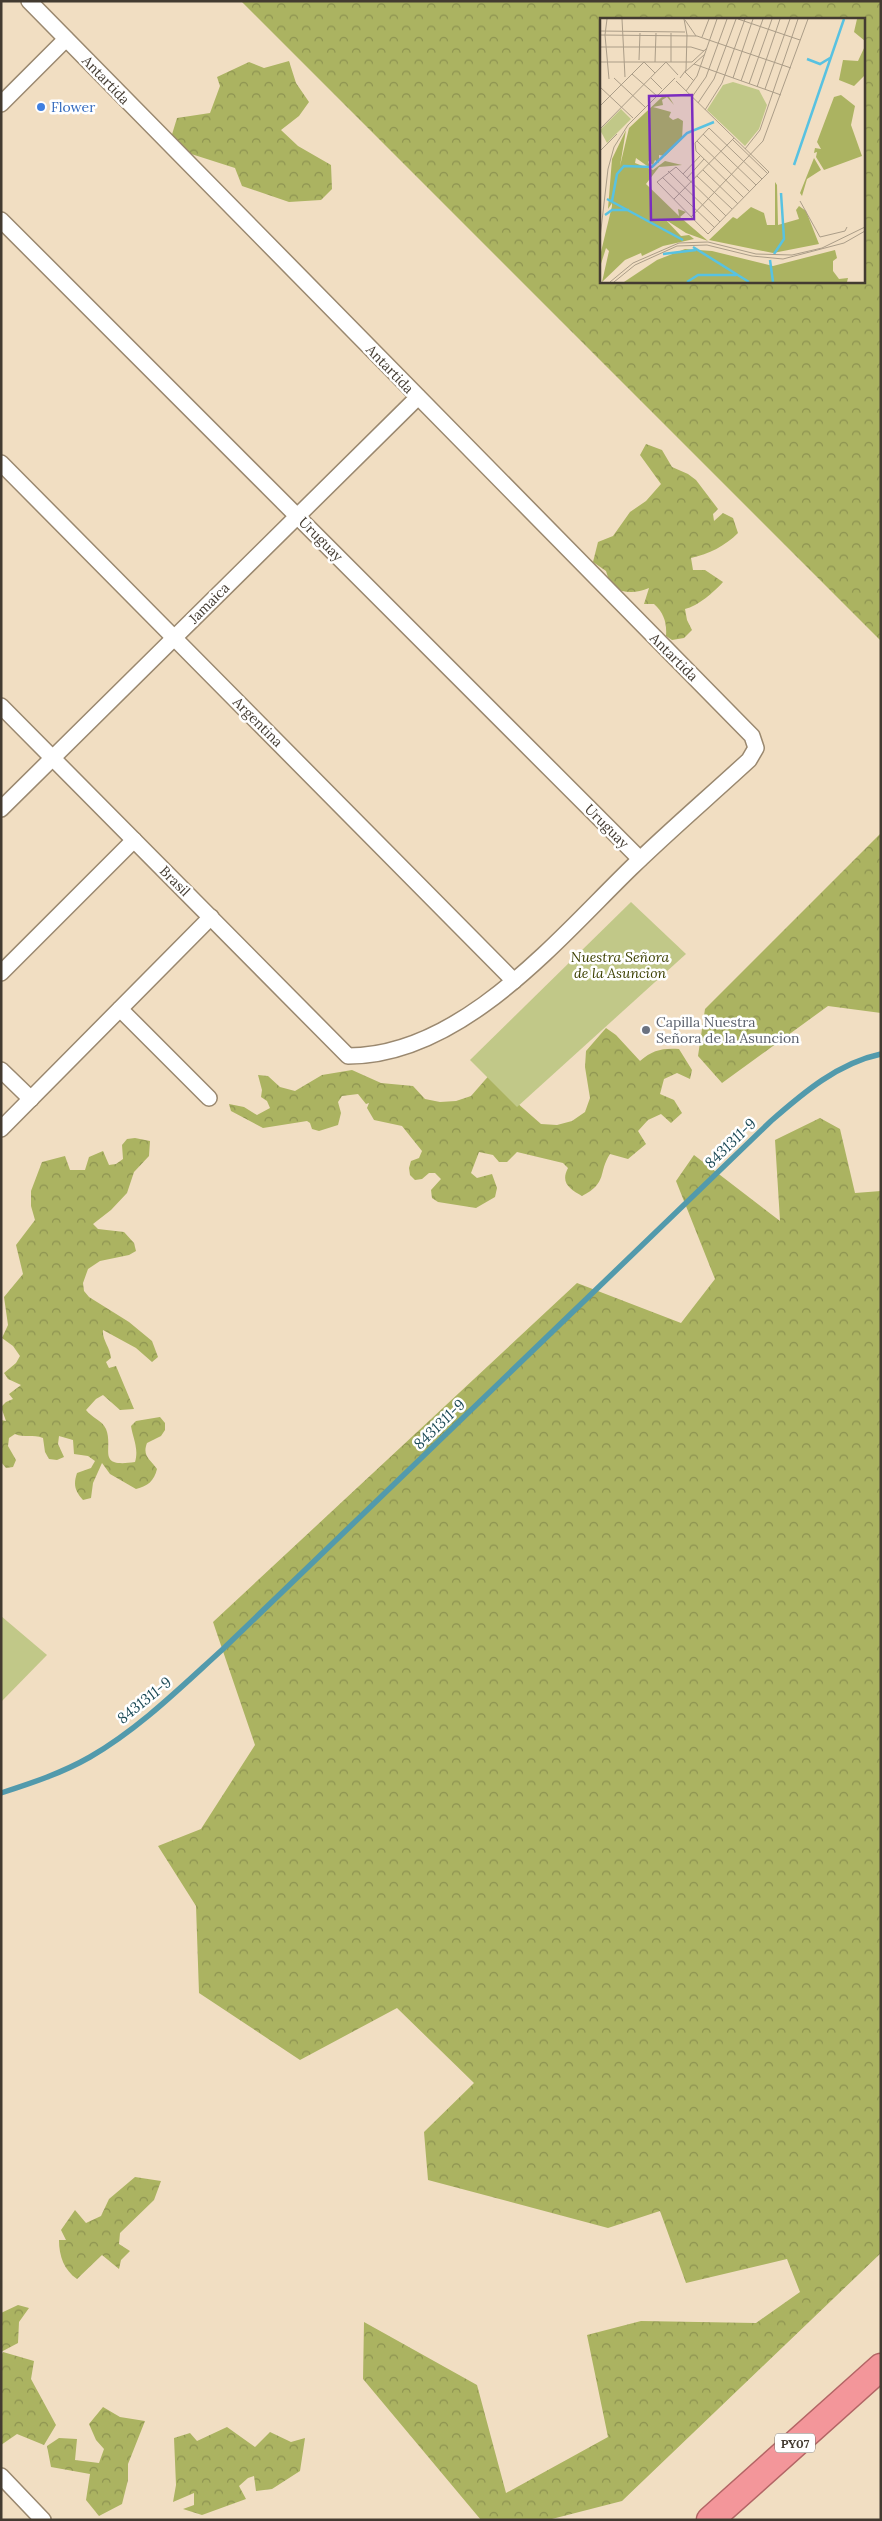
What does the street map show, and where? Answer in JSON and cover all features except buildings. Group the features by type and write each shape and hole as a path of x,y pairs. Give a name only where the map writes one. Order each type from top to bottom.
{"highway":[{"name":"PY07","path":"723,2515 881,2367"}],"street":[{"name":"Antartida","path":"29,1 752,736 756,748 749,760 640,859"},
{"path":"1,104 66,39"},
{"name":"Uruguay","path":"1,220 640,859"},
{"name":"Jamaica","path":"1,809 418,397"},
{"name":"Argentina","path":"1,463 514,981"},
{"name":"Brasil","path":"1,706 348,1056 373,1056 395,1050 452,1027 514,981"},
{"path":"1,973 134,840"},
{"path":"514,981 640,859"},
{"path":"1,1129 211,918"},
{"path":"120,1009 209,1098"},
{"path":"1,1070 31,1099"},
{"path":"3,2482 43,2520"}],"green space":[{"path":"241,1 881,1 881,641"},
{"path":"289,61 296,83 309,102 299,116 281,130 298,146 331,165 332,189 321,200 289,202 242,186 235,168 185,152 170,141 177,118 210,113 220,86 217,77 249,62 264,68"},
{"path":"646,444 662,450 672,467 696,480 718,509 713,514 714,521 723,513 733,518 738,533 716,549 691,558 693,570 705,570 723,582 700,602 685,609 687,620 692,630 684,638 672,640 666,636 666,627 660,611 654,604 644,604 649,588 630,592 620,591 611,587 606,571 593,562 598,542 613,536 630,512 646,501 661,484 640,455"},
{"path":"881,833 881,1013 828,1006 722,1083 698,1056 705,1009"},
{"name":"Nuestra Señora de la Asuncion","path":"631,902 686,954 517,1107 470,1060"},
{"path":"606,1028 616,1035 640,1061 658,1050 679,1049 692,1070 690,1079 677,1073 664,1079 660,1094 674,1100 682,1113 671,1123 661,1114 648,1120 638,1131 646,1144 628,1159 610,1154 606,1160 599,1182 582,1196 574,1191 566,1182 565,1178 568,1168 563,1163 517,1152 507,1162 499,1162 493,1155 479,1152 471,1173 477,1178 492,1174 497,1188 495,1197 476,1208 438,1202 432,1198 431,1190 441,1179 435,1173 429,1173 422,1179 415,1180 410,1175 411,1161 419,1158 422,1151 402,1126 374,1120 367,1108 369,1103 366,1104 358,1094 342,1096 338,1102 341,1113 338,1125 319,1131 312,1129 307,1121 263,1128 231,1111 229,1104 244,1107 257,1115 270,1108 267,1101 261,1097 262,1090 258,1075 268,1076 280,1087 295,1091 322,1075 352,1070 381,1083 413,1086 425,1099 440,1102 456,1101 471,1096 492,1072 507,1094 541,1124 557,1125 572,1121 585,1112 590,1098 585,1067 586,1051"},
{"path":"820,1118 840,1129 855,1193 881,1191 881,2253 622,2501 548,2520 481,2520 363,2379 364,2322 477,2385 506,2493 608,2437 587,2335 641,2321 756,2323 800,2292 787,2259 686,2283 660,2211 608,2228 428,2180 424,2132 474,2083 397,2008 300,2060 199,1993 196,1906 158,1846 201,1829 255,1745 213,1622 577,1283 681,1323 715,1279 676,1181 694,1155 780,1221 775,1140"},
{"path":"135,1138 150,1141 149,1156 134,1172 127,1193 111,1210 93,1224 98,1229 124,1232 134,1243 136,1251 129,1255 100,1261 88,1269 83,1283 84,1291 89,1297 129,1322 152,1341 158,1357 152,1362 136,1348 103,1330 111,1358 106,1362 109,1368 116,1366 134,1409 120,1410 103,1395 96,1399 86,1410 102,1423 106,1429 110,1459 115,1462 135,1462 136,1448 131,1426 136,1421 160,1417 165,1423 165,1430 161,1436 147,1443 146,1454 157,1469 150,1482 136,1489 110,1474 102,1463 93,1483 91,1498 83,1500 76,1488 77,1473 91,1468 95,1461 88,1456 74,1454 73,1440 59,1436 58,1444 64,1457 57,1460 49,1459 45,1452 43,1438 15,1434 9,1438 8,1446 16,1460 13,1467 6,1468 1,1462 1,1420 6,1421 1,1407 13,1399 9,1394 21,1385 8,1379 4,1373 16,1363 20,1356 13,1346 2,1338 8,1325 4,1297 23,1274 16,1245 35,1220 31,1206 31,1191 42,1162 65,1156 70,1170 85,1170 89,1157 103,1151 109,1165 116,1164 123,1159 122,1145 127,1139"},
{"path":"1,1616 47,1655 1,1702"},
{"path":"135,2177 161,2181 154,2200 120,2233 119,2244 130,2251 121,2260 119,2269 102,2255 77,2279 66,2267 61,2257 59,2240 66,2240 61,2230 75,2210 86,2223 101,2216 109,2199"},
{"path":"18,2305 29,2308 19,2322 18,2343 1,2352 1,2313"},
{"path":"3,2352 34,2361 31,2379 56,2425 44,2445 17,2434 1,2445 1,2356"},
{"path":"103,2407 120,2417 145,2421 128,2464 128,2480 122,2504 99,2516 86,2500 90,2474 51,2467 47,2446 59,2438 77,2439 75,2460 99,2463 104,2449 96,2440 89,2424"},
{"path":"227,2427 255,2447 270,2432 291,2442 305,2438 300,2471 272,2489 256,2491 254,2476 248,2478 239,2486 246,2499 202,2515 183,2509 194,2505 194,2493 173,2502 176,2485 174,2438 190,2433 197,2441"}],"waterway":[{"name":"8431311-9","path":"1,1793 58,1773 90,1757 126,1733 160,1706 223,1649 771,1121 822,1080 850,1064 881,1054"}],"place":[{"name":"Flower","path":"41,107"},
{"name":"Capilla Nuestra Señora de la Asuncion","path":"646,1030"}]}
